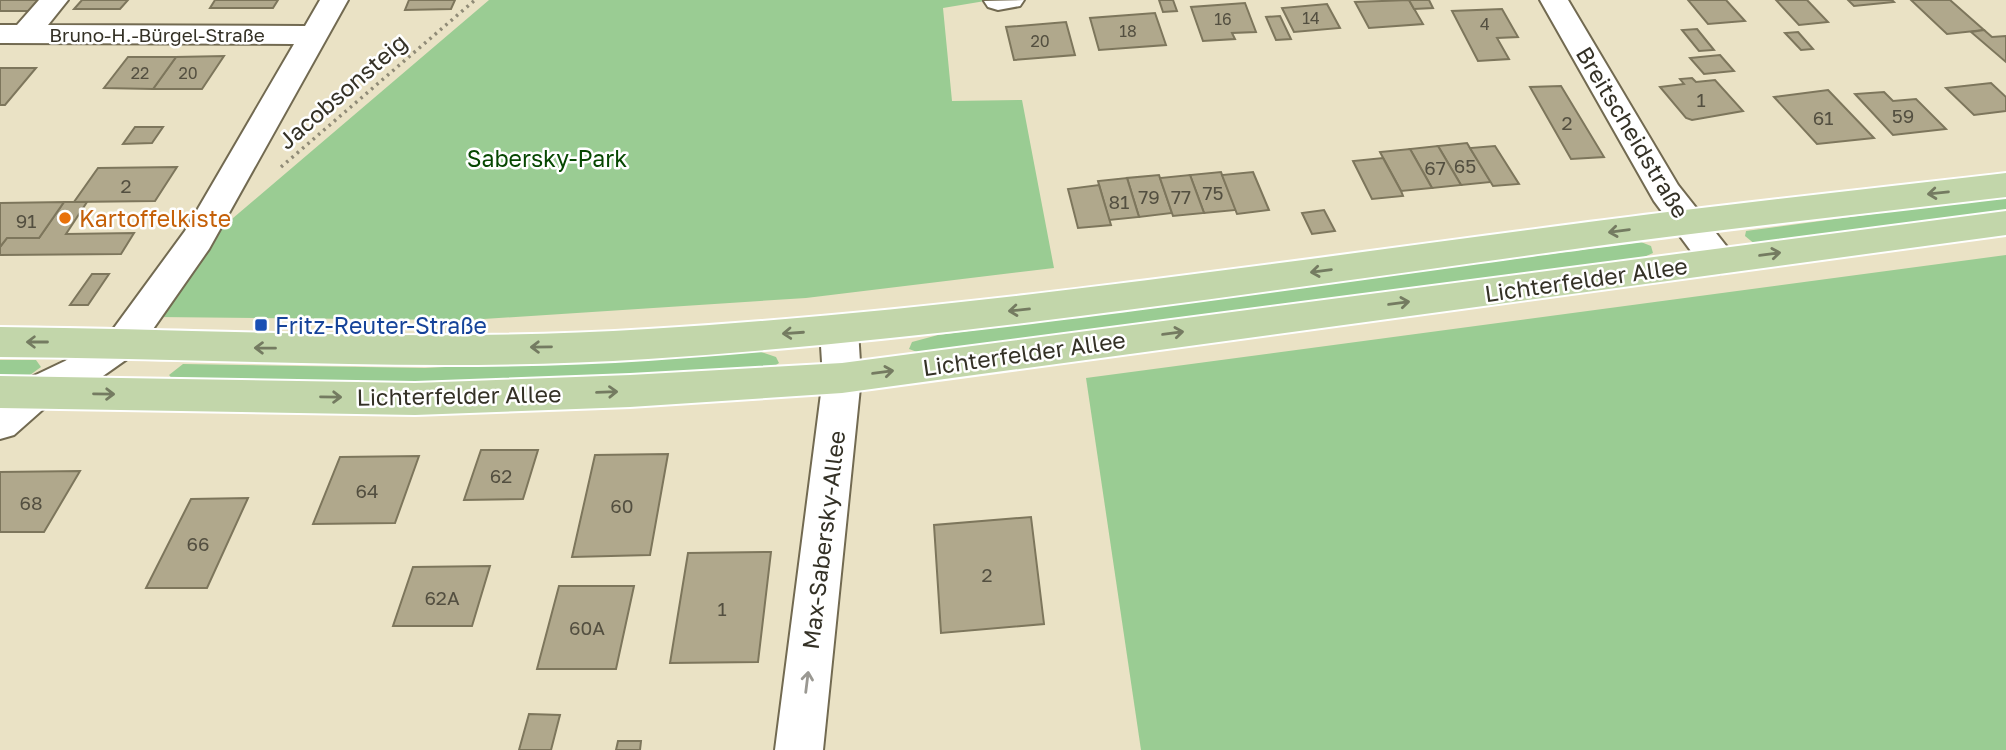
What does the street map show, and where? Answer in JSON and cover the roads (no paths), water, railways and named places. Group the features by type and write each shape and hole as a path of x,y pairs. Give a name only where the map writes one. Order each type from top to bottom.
{"main road":[{"name":"Lichterfelder Allee","path":"0,342 124,342 429,350 642,344 839,330 1087,302 1687,222 2006,185"},
{"name":"Lichterfelder Allee","path":"18,392 415,399 629,391 842,378 2006,223"}],"street":[{"path":"13,34 54,0"},
{"path":"0,423 18,392 79,372 124,342 197,240 334,0"},
{"path":"998,1 1010,0"},
{"name":"Breitscheidstraße","path":"1553,0 1666,193 1718,261"},
{"name":"Bruno-H.-Bürgel-Straße","path":"13,34 314,35"},
{"name":"Max-Sabersky-Allee","path":"799,750 842,378 839,330"}],"place":[{"name":"Kartoffelkiste","path":"65,218"},
{"name":"Fritz-Reuter-Straße","path":"261,325"}],"park label":[{"name":"Sabersky-Park","path":"547,158"}]}
